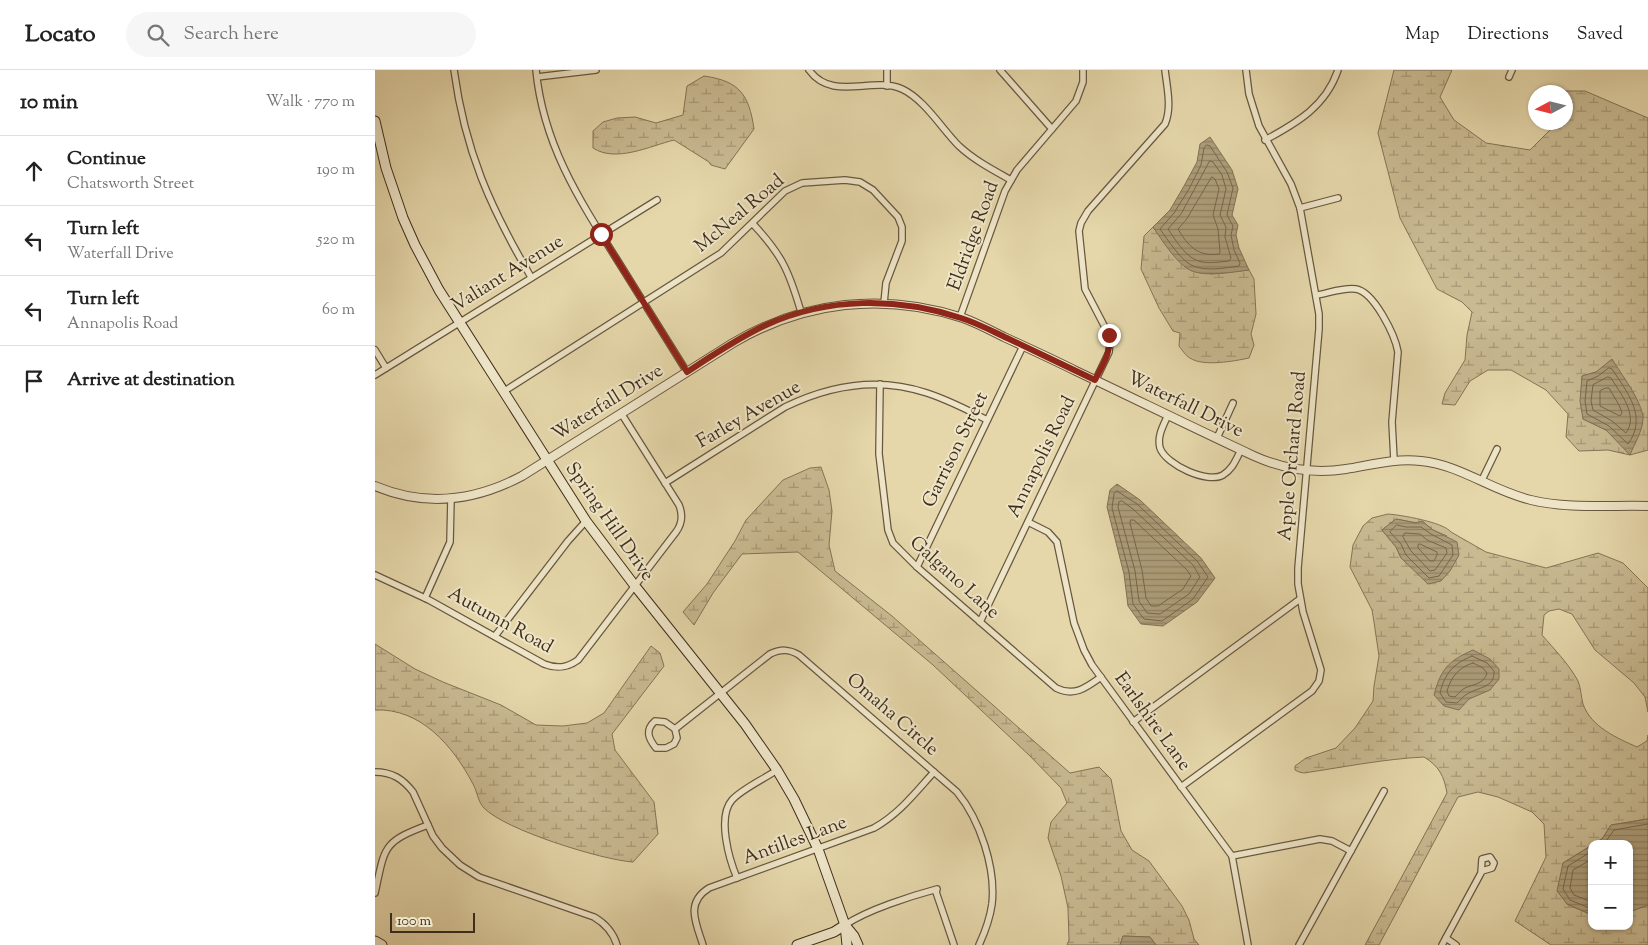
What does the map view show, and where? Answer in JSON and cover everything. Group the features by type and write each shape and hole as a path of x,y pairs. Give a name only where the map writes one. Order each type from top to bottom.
{"main road":[{"name":"Spring Hill Drive","path":"375,121 386,168 403,218 426,268 546,461 586,521 720,693 777,770 794,798 818,849 845,925 847,945"},
{"name":"Spring Hill Drive","path":"845,925 855,936 858,945"},
{"path":"797,945 833,932 845,925"},
{"path":"375,941 381,945"}],"street":[{"path":"455,70 465,126 481,180 505,233 531,277"},
{"path":"536,70 544,114 557,154 577,195 687,372"},
{"path":"537,77 597,70"},
{"path":"809,70 817,79 832,86 887,86 895,87 911,94 960,147 979,162 1011,180"},
{"path":"887,70 887,86"},
{"path":"1000,70 1052,129"},
{"name":"Eldridge Road","path":"960,318 1005,191 1011,180 1079,96 1083,82 1083,70"},
{"name":"Annapolis Road","path":"980,622 1109,352 1110,342 1107,331 1085,288 1079,231 1088,211 1165,124 1169,104 1165,70"},
{"name":"Apple Orchard Road","path":"1181,787 1316,687 1321,670 1300,600 1298,568 1319,329 1317,295 1300,208 1288,177 1265,140 1253,110 1246,70"},
{"path":"1265,140 1291,127 1309,113 1324,97 1338,70"},
{"path":"1509,77 1512,70"},
{"name":"McNeal Road","path":"503,392 721,253 785,192 802,183 845,180 866,185 895,213 902,227 902,241 886,283 884,303"},
{"path":"1300,208 1338,198"},
{"name":"Valiant Avenue","path":"375,375 657,200"},
{"path":"753,224 771,243 783,262 793,282 801,312"},
{"path":"1317,295 1351,289 1366,293 1374,302 1395,341 1398,352 1392,422 1394,460"},
{"name":"Waterfall Drive","path":"375,486 413,497 435,500 467,497 497,488 522,476 748,334 766,325 801,312 847,304 884,303 924,308 960,318 1241,450 1278,465 1307,470 1339,470 1394,460 1435,463 1465,472 1514,495 1544,503 1648,506"},
{"name":"Garrison Street","path":"917,567 1023,346"},
{"path":"375,350 386,368"},
{"name":"Farley Avenue","path":"665,483 777,412 799,400 831,389 880,384 910,388 927,392 987,420"},
{"name":"Galgano Lane","path":"880,384 879,454 888,530 897,549 1056,688 1063,691 1081,691 1101,677"},
{"path":"1217,438 1233,403"},
{"path":"621,413 665,483"},
{"path":"1168,415 1159,436 1162,453 1171,462 1208,478 1220,477 1229,470 1241,450"},
{"path":"1482,480 1497,449"},
{"name":"Autumn Road","path":"375,575 425,598 549,666 568,666 579,660 681,523 679,505 665,483"},
{"path":"425,598 451,542 451,499"},
{"path":"495,636 567,541 586,521"},
{"name":"Earlshire Lane","path":"1028,522 1048,532 1057,542 1078,637 1092,665 1232,856 1248,945"},
{"path":"1133,722 1300,600"},
{"name":"Omaha Circle","path":"675,729 770,654 782,650 794,652 957,792 972,813 978,825 986,854 992,888 988,921 979,945"},
{"name":"Omaha Circle","path":"655,721 665,722 675,729 677,738 675,744 666,748 656,748 650,741 648,734 649,726 655,721"},
{"path":"737,878 731,865 726,839 725,818 728,806 736,796 777,770"},
{"path":"375,772 396,776 408,785 433,836 450,857 469,872 594,917 613,933 617,945"},
{"name":"Antilles Lane","path":"703,945 693,913 696,901 704,891 864,832 883,823 903,807 934,772"},
{"path":"1299,945 1384,791"},
{"path":"375,893 383,859 388,847 400,836 427,824"},
{"path":"1232,856 1321,838 1332,841 1351,851"},
{"path":"1442,945 1482,871"},
{"path":"845,925 855,918 915,895 937,889 936,892 954,945"},
{"path":"1446,938 1456,945"}],"green space":[{"path":"1394,70 1452,70 1440,97 1454,120 1486,143 1530,150 1550,130 1573,130 1573,91 1585,91 1648,118 1648,450 1630,455 1608,450 1579,451 1566,437 1568,414 1546,390 1511,370 1488,370 1470,381 1455,405 1442,404 1445,393 1465,360 1467,335 1472,312 1462,302 1437,289 1400,218 1378,133","holes":["1596,372 1606,430 1583,419 1582,376"]},
{"path":"704,76 726,81 740,91 745,98 752,117 754,129 725,169 711,165 674,140 622,154 602,152 593,148 593,131 603,122 617,118 635,117 656,123 683,115 687,86"},
{"path":"1153,227 1174,255 1211,274 1249,270 1254,279 1256,314 1251,334 1254,345 1249,358 1211,363 1196,361 1184,353 1179,346 1180,333 1173,331 1159,308 1141,269 1144,236"},
{"path":"821,467 829,490 832,511 829,545 835,571 892,616 1070,773 1099,767 1111,779 1121,831 1132,850 1149,861 1182,906 1189,920 1194,939 1199,945 1156,945 1150,937 1123,936 1120,945 1067,945 1069,940 1068,908 1061,876 1048,838 1051,822 1067,803 1061,788 1030,756 933,665 798,552 742,554 713,593 694,625 683,612 707,584 735,541 746,520 783,480 810,468"},
{"path":"1388,514 1412,517 1447,528 1486,552 1546,568 1598,553 1623,563 1648,588 1648,712 1645,697 1634,683 1595,650 1572,614 1559,609 1549,611 1544,615 1542,635 1574,675 1579,684 1583,704 1598,725 1613,736 1637,747 1647,741 1648,735 1648,819 1611,825 1602,839 1588,840 1588,847 1563,863 1567,904 1588,913 1588,930 1633,930 1633,911 1648,905 1648,945 1551,945 1515,921 1546,857 1544,824 1532,812 1498,797 1478,792 1458,797 1379,945 1365,945 1447,793 1440,772 1424,757 1379,761 1304,773 1295,770 1295,766 1306,758 1336,748 1355,728 1373,701 1379,656 1372,610 1350,567 1353,545 1363,526 1372,518","holes":["1396,519 1417,523 1422,521 1433,530 1447,536 1401,558 1396,547 1382,530"]},
{"path":"375,644 415,669 501,705 536,725 563,726 587,723 604,713 651,646 660,653 664,666 612,734 615,750 654,802 658,834 633,862 578,850 532,834 495,817 482,806 474,787 456,756 434,732 407,715 392,711 375,710"}],"water":[{"path":"1210,137 1232,170 1238,189 1232,215 1238,225 1236,235 1239,248 1249,270 1218,274 1194,272 1178,261 1153,227 1170,210 1197,162 1200,144"},
{"path":"1612,359 1642,411 1642,428 1630,455 1606,430 1583,419 1580,401 1582,376 1596,372"},
{"path":"1117,484 1140,500 1201,558 1215,578 1197,602 1163,626 1141,624 1128,606 1124,574 1107,507 1110,490"},
{"path":"1396,519 1416,523 1422,521 1433,530 1457,542 1459,555 1450,571 1441,581 1428,584 1401,558 1396,547 1382,530"},
{"path":"1473,650 1490,659 1499,669 1499,679 1490,690 1469,699 1459,710 1444,706 1434,695 1443,672 1457,658"},
{"path":"1648,819 1648,905 1633,911 1633,840 1601,840 1611,825"},
{"path":"1588,847 1588,913 1567,904 1557,891 1563,863"},
{"path":"1123,936 1150,937 1156,945 1120,945"}],"route":[{"path":"601,234 687,372 733,342 766,325 828,306 865,302 904,304 943,312 961,318 1095,380 1109,352 1109,335"}]}
